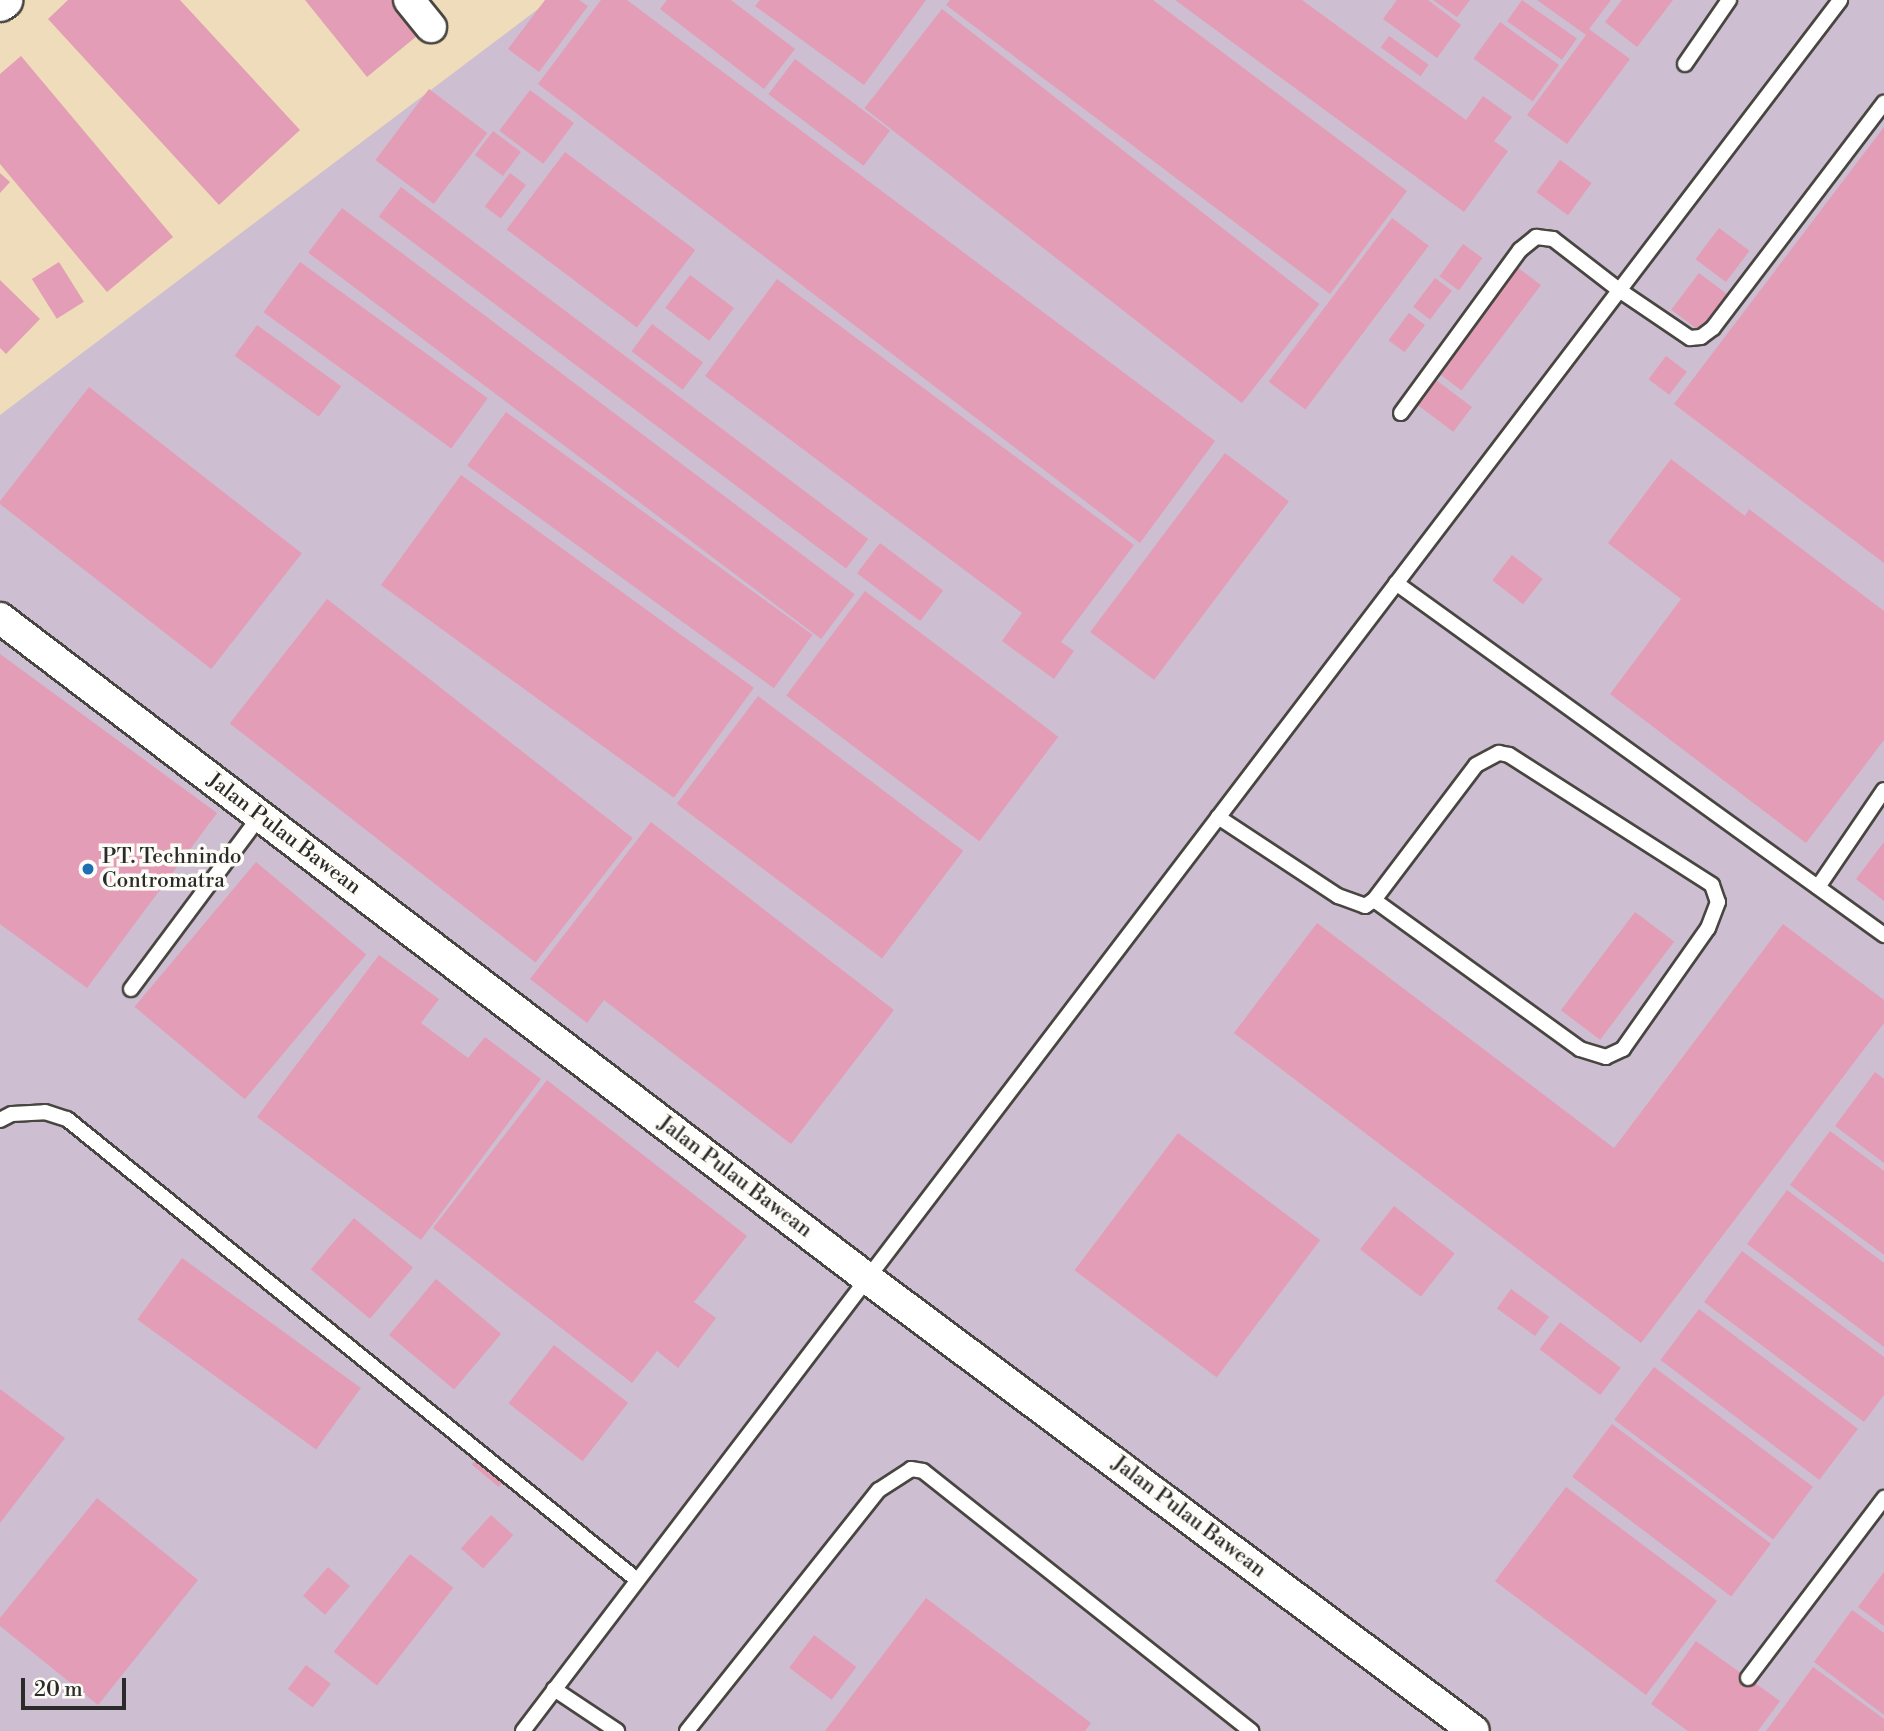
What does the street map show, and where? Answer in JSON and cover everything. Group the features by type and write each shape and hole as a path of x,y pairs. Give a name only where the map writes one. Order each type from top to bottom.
{"street":[{"path":"410,0 431,27"},
{"name":"Jalan Pulau Bawean","path":"0,618 867,1278 1474,1731"}],"lane":[{"path":"1685,64 1729,0"},
{"path":"523,1731 1840,0"},
{"path":"1401,413 1520,250 1536,237 1553,239 1619,290 1690,338 1713,328 1884,103"},
{"path":"1396,583 1884,935"},
{"path":"1218,817 1338,896 1359,906 1374,900 1476,765 1499,753 1509,755 1712,885 1718,902 1708,928 1623,1049 1606,1057 1580,1049 1374,900"},
{"path":"1818,887 1884,790"},
{"path":"131,989 260,816"},
{"path":"0,1120 12,1114 45,1112 67,1119 637,1580"},
{"path":"687,1731 879,1490 911,1469 923,1471 1251,1731"},
{"path":"1748,1678 1884,1498"},
{"path":"554,1689 617,1731"}],"shaded area":[{"path":"550,0 1884,0 1884,1731 0,1731 0,415"}],"building":[{"path":"68,0 180,0 300,130 219,205 48,19"},
{"path":"305,0 397,0 423,31 367,77"},
{"path":"545,0 579,0 588,6 539,72 508,49"},
{"path":"601,0 627,0 1215,441 1140,543 538,84"},
{"path":"667,0 731,0 795,49 764,89 660,9"},
{"path":"760,0 926,0 864,85 755,6"},
{"path":"950,0 1153,0 1407,191 1330,294 946,5"},
{"path":"1175,0 1302,0 1466,120 1483,96 1512,117 1494,141 1508,151 1464,212"},
{"path":"1397,0 1428,0 1461,25 1437,58 1383,19"},
{"path":"1433,0 1470,0 1457,17"},
{"path":"1522,0 1577,38 1562,60 1507,21"},
{"path":"1537,0 1611,0 1589,29 1630,59 1567,144 1527,115 1586,35"},
{"path":"1622,0 1673,0 1637,47 1605,22"},
{"path":"942,9 1319,304 1242,403 864,108"},
{"path":"1500,22 1559,65 1533,101 1474,58"},
{"path":"1389,36 1429,65 1420,76 1381,47"},
{"path":"21,56 173,237 107,292 0,164 0,74"},
{"path":"795,59 890,131 864,166 769,94"},
{"path":"429,89 487,133 434,204 375,160"},
{"path":"530,90 574,123 543,164 499,131"},
{"path":"1884,127 1884,563 1674,404"},
{"path":"493,131 521,152 503,176 475,155"},
{"path":"565,152 695,250 637,328 507,229"},
{"path":"1560,160 1592,183 1568,215 1536,192"},
{"path":"0,173 10,182 0,193"},
{"path":"510,173 526,185 501,219 485,207"},
{"path":"401,187 868,539 846,569 379,217"},
{"path":"342,208 855,594 821,639 308,253"},
{"path":"1392,218 1429,246 1305,409 1269,382"},
{"path":"1719,228 1749,251 1726,282 1696,259"},
{"path":"1463,244 1482,258 1459,290 1439,276"},
{"path":"59,262 84,302 57,319 32,279"},
{"path":"300,262 488,398 451,449 264,312"},
{"path":"1517,267 1541,285 1462,390 1438,372"},
{"path":"1699,273 1728,295 1700,331 1671,310"},
{"path":"690,275 734,308 709,341 665,308"},
{"path":"1435,278 1452,291 1430,319 1413,307"},
{"path":"777,279 1134,545 1061,642 1074,651 1054,679 1002,641 1022,613 705,376"},
{"path":"0,280 40,319 6,354 0,348"},
{"path":"1409,313 1425,325 1405,352 1389,340"},
{"path":"652,324 703,363 683,390 632,351"},
{"path":"257,325 341,386 319,417 235,356"},
{"path":"1666,356 1687,372 1669,395 1649,379"},
{"path":"1436,380 1472,407 1453,432 1417,405"},
{"path":"89,387 302,553 211,669 0,504"},
{"path":"506,412 813,635 774,688 467,465"},
{"path":"1225,453 1289,501 1154,680 1090,632"},
{"path":"1671,459 1745,516 1749,509 1884,611 1884,740 1806,843 1610,694 1681,599 1608,543"},
{"path":"461,475 754,688 674,798 381,585"},
{"path":"880,543 943,591 920,621 857,573"},
{"path":"1512,555 1543,579 1523,604 1492,580"},
{"path":"865,591 1058,737 979,841 786,696"},
{"path":"327,599 633,838 535,962 230,724"},
{"name":"PT. Technindo Contromatra","path":"0,654 217,813 87,988 0,924"},
{"path":"758,696 963,851 882,958 677,804"},
{"path":"651,822 894,1010 791,1144 604,1000 587,1023 530,979"},
{"path":"1884,842 1884,901 1856,879"},
{"path":"256,862 366,955 245,1099 135,1007"},
{"path":"1635,912 1674,941 1600,1040 1561,1010"},
{"path":"1317,923 1614,1148 1783,924 1884,1000 1884,1023 1641,1343 1234,1033"},
{"path":"379,955 439,999 421,1023 468,1058 485,1037 541,1079 421,1240 257,1117"},
{"path":"1875,1072 1884,1079 1884,1163 1835,1126"},
{"path":"547,1080 747,1236 694,1302 716,1318 678,1368 657,1351 632,1383 433,1228"},
{"path":"1830,1131 1884,1171 1884,1255 1790,1185"},
{"path":"1178,1133 1320,1240 1217,1377 1074,1270"},
{"path":"1787,1190 1884,1263 1884,1347 1747,1244"},
{"path":"1394,1206 1455,1253 1421,1297 1360,1249"},
{"path":"354,1218 413,1267 370,1319 311,1269"},
{"path":"1742,1251 1884,1357 1884,1395 1864,1422 1704,1302"},
{"path":"182,1258 361,1388 316,1449 137,1319"},
{"path":"436,1279 501,1334 454,1390 389,1335"},
{"path":"1511,1289 1549,1317 1535,1336 1497,1308"},
{"path":"1699,1309 1858,1429 1819,1480 1660,1360"},
{"path":"1560,1322 1621,1368 1600,1395 1540,1349"},
{"path":"554,1345 628,1403 583,1461 508,1403"},
{"path":"1654,1367 1813,1487 1773,1539 1614,1420"},
{"path":"0,1389 65,1438 0,1523"},
{"path":"1612,1424 1771,1544 1731,1596 1572,1477"},
{"path":"479,1456 506,1478 499,1487 472,1464"},
{"path":"1566,1487 1717,1601 1646,1695 1495,1581"},
{"path":"97,1498 198,1580 98,1705 0,1626 0,1618"},
{"path":"491,1515 513,1535 483,1569 461,1548"},
{"path":"410,1554 453,1588 377,1686 334,1652"},
{"path":"328,1567 350,1586 325,1615 303,1596"},
{"path":"1884,1572 1884,1626 1858,1607"},
{"path":"926,1598 1091,1723 1085,1731 825,1731"},
{"path":"1852,1610 1884,1633 1884,1715 1814,1662"},
{"path":"814,1635 856,1667 832,1700 789,1668"},
{"path":"1696,1641 1780,1701 1758,1731 1688,1731 1651,1704"},
{"path":"306,1665 331,1684 313,1708 288,1689"},
{"path":"1813,1667 1884,1719 1884,1731 1766,1731"}],"place":[{"name":"PT. Technindo Contromatra","path":"88,869"}]}
